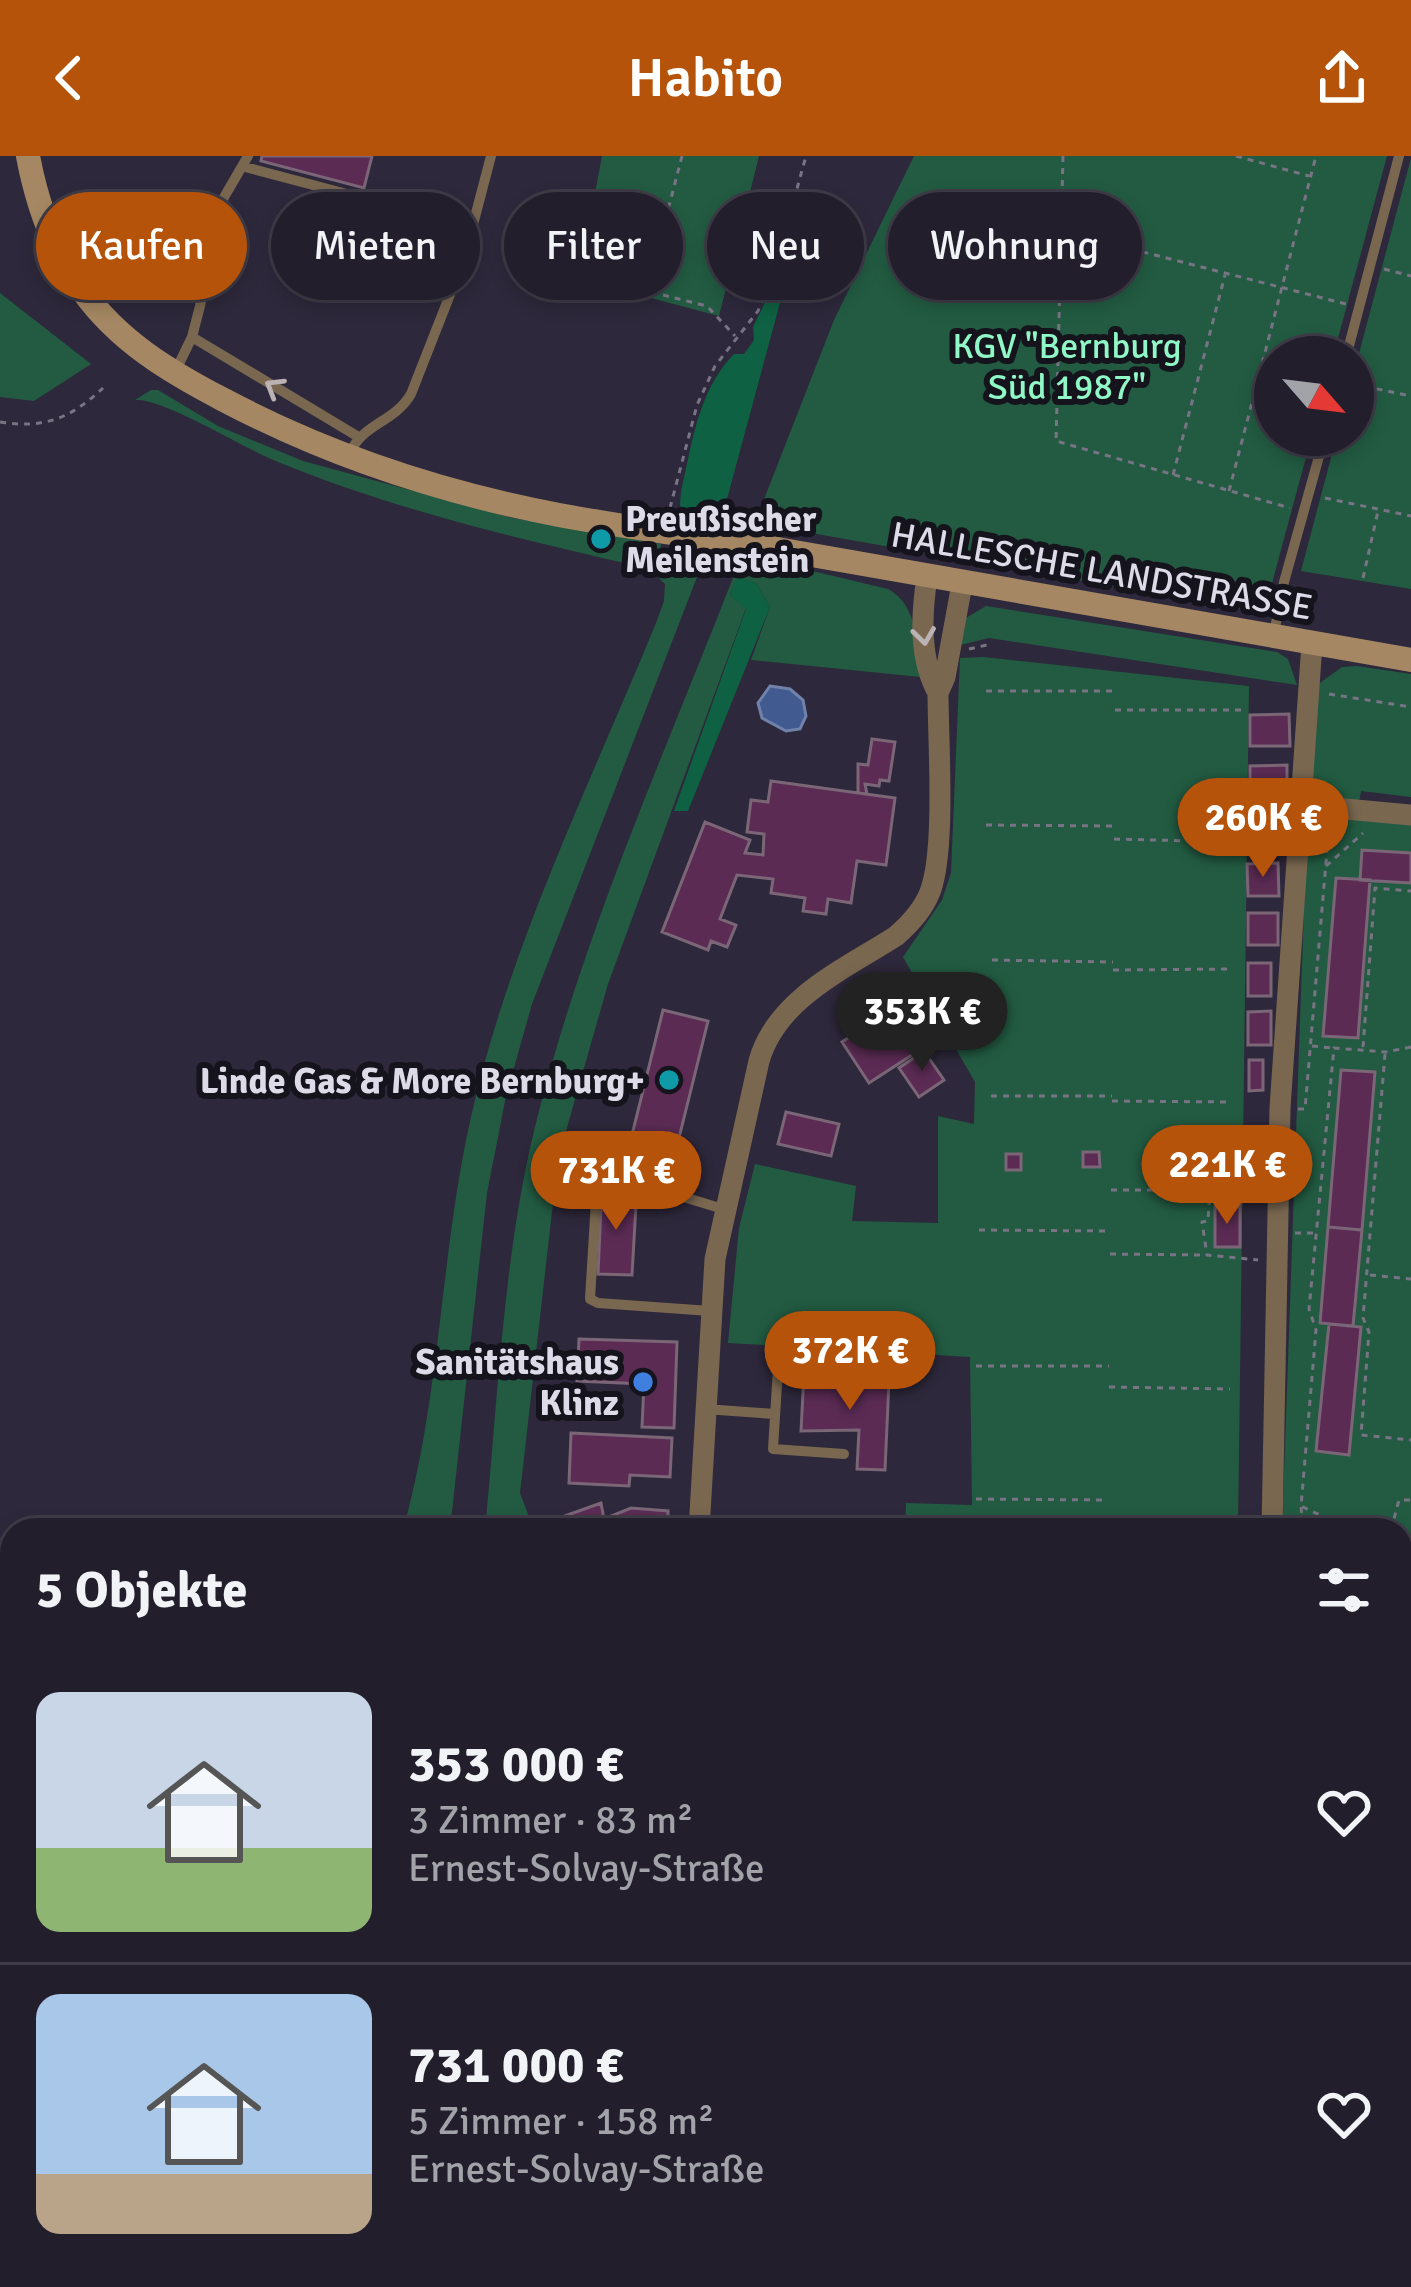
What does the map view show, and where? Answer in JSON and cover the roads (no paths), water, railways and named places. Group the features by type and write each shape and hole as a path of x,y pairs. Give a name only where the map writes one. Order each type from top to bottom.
{"main road":[{"path":"28,156 35,192 55,245 81,289 109,322 174,374 303,438 353,446"},
{"name":"HALLESCHE LANDSTRASSE","path":"353,446 513,505 1411,660"}],"street":[{"path":"927,578 921,617 930,679 938,693"},
{"path":"700,1518 710,1311 723,1209 759,1061 772,1028 796,1002 896,936 930,894 938,853 938,693 962,584"},
{"path":"1272,1518 1280,1108 1312,643"},
{"path":"1302,806 1411,815"}],"lane":[{"path":"191,337 353,446 402,410 411,394 464,259 491,156"},
{"path":"1352,336 1400,156"},
{"path":"174,374 191,337 219,206 247,161 343,192"},
{"path":"1274,636 1319,456"},
{"path":"710,1311 590,1299 597,1184 602,1178 638,1183 723,1209"},
{"path":"778,1368 773,1449 844,1454"},
{"path":"705,1409 774,1414"}],"water":[{"path":"770,686 790,689 803,700 806,716 800,729 786,731 762,718 758,703"}],"place":[{"name":"Preußischer Meilenstein","path":"601,539"},
{"name":"Linde Gas & More Bernburg+","path":"669,1080"},
{"name":"Sanitätshaus Klinz","path":"643,1382"}],"park label":[{"name":"KGV \"Bernburg Süd 1987\"","path":"1067,366"}]}
